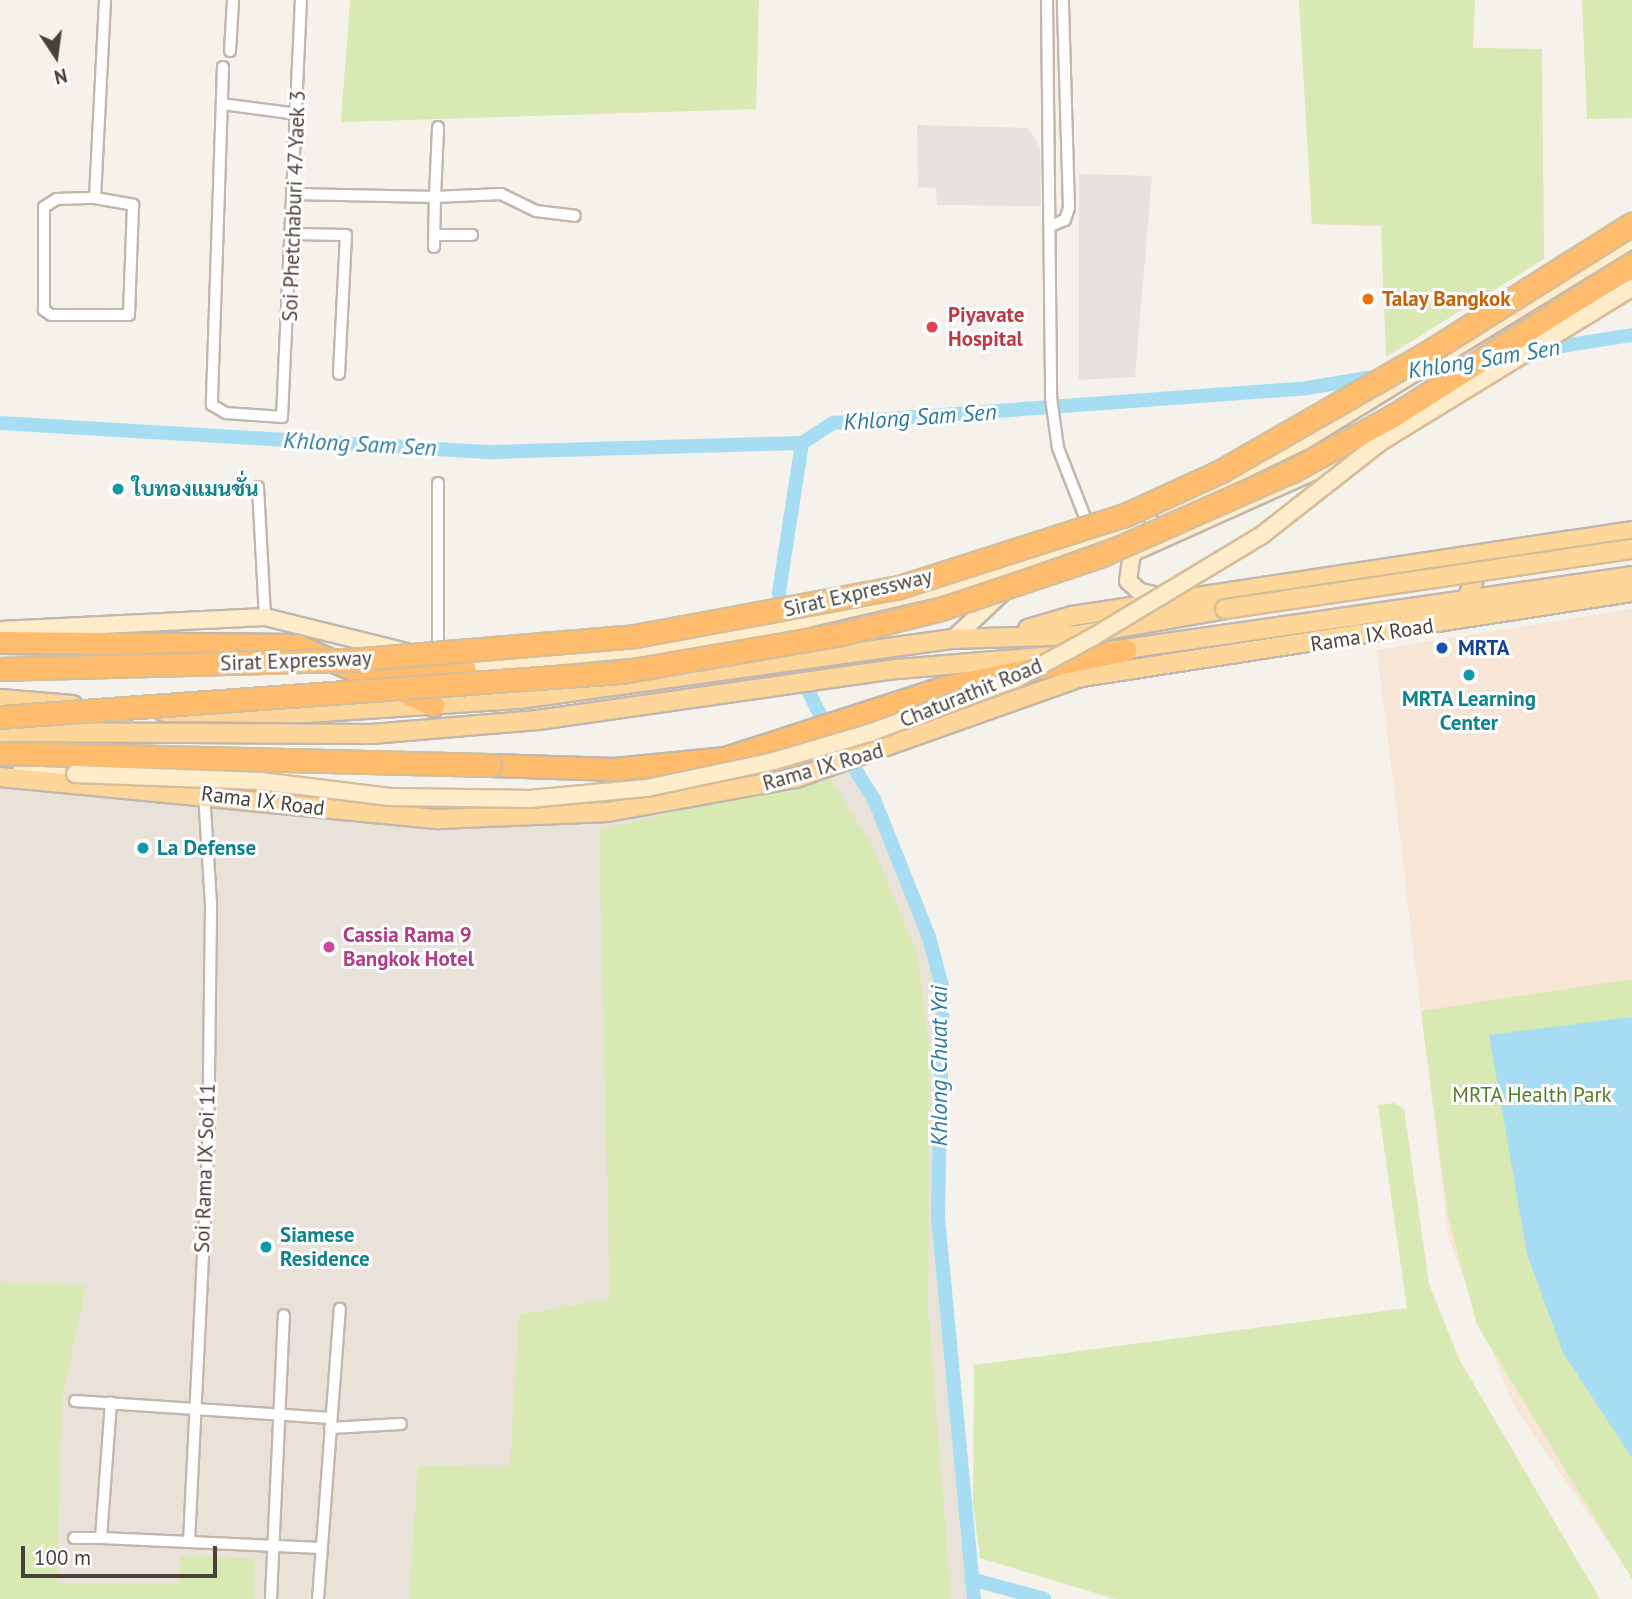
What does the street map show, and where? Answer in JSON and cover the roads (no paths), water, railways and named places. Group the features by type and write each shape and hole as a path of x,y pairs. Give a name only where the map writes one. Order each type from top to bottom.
{"highway":[{"name":"Sirat Expressway","path":"0,669 350,660 635,636 899,587 1125,515 1221,471 1411,363 1632,224"},
{"name":"Sirat Expressway","path":"0,717 621,672 802,642 941,609 1102,555 1292,471 1392,416 1632,264"},
{"path":"0,642 261,639 316,651 433,705"},
{"path":"0,753 490,765 674,766 793,736 945,687 1125,650"},
{"path":"366,674 465,669"}],"main road":[{"path":"0,630 265,617 465,669 670,646 807,619 1039,559 1094,539 1306,440 1632,240"},
{"name":"Chaturathit Road","path":"0,770 260,781 390,797 530,799 647,788 774,761 1016,679 1262,535 1382,441 1632,288"},
{"path":"1094,539 1113,555 1132,553 1382,441"},
{"path":"1004,636 1072,616 1632,531"},
{"path":"0,699 189,714 433,705 692,677 953,639 1078,635 1225,609 1632,549"},
{"path":"1132,553 1125,569 1128,581 1140,593 1174,600"},
{"path":"1493,554 1482,576 1500,598"},
{"path":"1462,558 1475,576 1466,603"},
{"path":"953,639 1039,559"},
{"name":"Rama IX Road","path":"0,732 223,731 372,734 687,700 898,669 1125,650 1408,613 1632,576"},
{"name":"Rama IX Road","path":"0,777 204,793 394,816 526,820 620,810 796,778 899,744 1083,677 1325,642 1632,592"},
{"path":"1325,642 1408,613"},
{"path":"945,687 1083,677"},
{"path":"102,707 90,721 110,732"},
{"path":"204,793 223,731"}],"street":[{"path":"95,198 105,0"},
{"path":"230,51 233,0"},
{"name":"Soi Phetchaburi 47 Yaek 3","path":"222,104 212,405 226,413 282,417 287,412 301,0"},
{"path":"1046,0 1053,225 1051,398 1054,425 1094,539"},
{"path":"1053,225 1065,220 1069,208 1063,0"},
{"path":"223,67 222,104 298,114"},
{"path":"1051,121 1067,120"},
{"path":"434,247 438,127"},
{"path":"295,194 435,197 501,194 536,211 575,216"},
{"path":"95,198 133,205 129,315 51,315 44,310 44,207 57,199 95,198"},
{"path":"293,234 346,236 339,373"},
{"path":"435,235 472,235"},
{"path":"438,483 438,662"},
{"path":"258,487 265,617"},
{"name":"Soi Rama IX Soi 11","path":"189,1542 193,1405 208,1156 211,904 204,793"},
{"path":"318,1599 340,1309"},
{"path":"271,1599 284,1315"},
{"path":"75,1401 193,1405 280,1413 330,1423 401,1424"},
{"path":"102,1538 111,1402"},
{"path":"74,1538 321,1548"}],"water":[{"path":"1632,1017 1632,1458 1563,1353 1527,1254 1489,1035"}],"waterway":[{"name":"Khlong Sam Sen","path":"1530,351 1632,335"},
{"name":"Khlong Sam Sen","path":"1423,369 1472,361"},
{"name":"Khlong Sam Sen","path":"0,423 495,452 802,443 833,423 1307,388 1379,376"},
{"name":"Khlong Chuat Yai","path":"802,443 779,592 784,639 817,709 874,799 929,937 943,990 938,1217 974,1599"},
{"path":"971,1579 1044,1599"}],"place":[{"name":"Talay Bangkok","path":"1368,299"},
{"name":"Piyavate Hospital","path":"932,327"},
{"name":"ใบทองแมนชั่น","path":"118,489"},
{"name":"MRTA","path":"1442,648"},
{"name":"MRTA Learning Center","path":"1469,675"},
{"name":"La Defense","path":"143,848"},
{"name":"Cassia Rama 9 Bangkok Hotel","path":"329,947"},
{"name":"Siamese Residence","path":"266,1247"}],"park label":[{"name":"MRTA Health Park","path":"1532,1095"}]}
